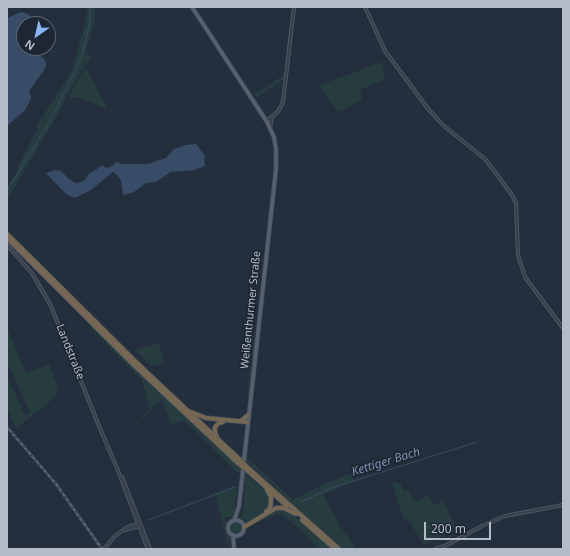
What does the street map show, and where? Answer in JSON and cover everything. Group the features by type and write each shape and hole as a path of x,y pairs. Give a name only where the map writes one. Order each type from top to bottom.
{"highway":[{"path":"7,234 238,461"},
{"path":"7,238 159,389 248,470 339,549"},
{"path":"184,408 203,418 247,424"},
{"path":"241,422 248,415"},
{"path":"221,443 215,433 215,427 219,423 225,422 247,424"},
{"path":"248,470 335,549"},
{"path":"242,524 263,514 269,509 271,497 264,486"},
{"path":"242,524 276,508 284,508 296,514"}],"main road":[{"name":"Weißenthurmer Straße","path":"192,7 265,118 276,144 277,161 239,506 234,521"},
{"name":"Weißenthurmer Straße","path":"239,506 242,524"},
{"path":"234,521 242,524 243,533 235,536 230,532 229,528 230,524 234,521"},
{"path":"234,549 235,536"}],"street":[{"path":"265,118 269,119 276,113 281,106 284,97 294,7"},
{"path":"365,7 385,51 438,120 480,154 512,195 516,203 518,247 521,266 530,285 563,328"},
{"path":"265,118 276,113"},
{"path":"270,128 272,117"},
{"name":"Landstraße","path":"7,245 32,274 47,299 61,329 117,468"},
{"path":"117,468 134,513 140,524"},
{"path":"117,468 149,549"},
{"path":"435,549 447,545 482,526 505,516 563,505"},
{"path":"132,525 134,513"},
{"path":"104,549 122,531 132,525 140,524"},
{"path":"122,531 140,524"}],"green space":[{"path":"88,7 95,7 95,16 86,51 92,58 80,72 50,128 7,200 7,187 19,168 18,167 36,131 38,123 65,82 74,64"},
{"path":"382,62 385,79 360,90 362,100 338,112 333,104 331,104 320,85"},
{"path":"86,67 108,110 81,98 73,97 68,99"},
{"path":"284,75 284,79 257,97 253,95"},
{"path":"87,324 92,326 230,458 242,470 242,472 235,470 184,420 171,425 162,400 134,425 149,409 142,380"},
{"path":"7,328 26,373 49,364 59,391 49,402 16,429 7,407 7,376 25,416 30,412 7,362"},
{"path":"254,333 256,335 249,395 247,397"},
{"path":"159,343 164,363 151,366 135,350"},
{"path":"247,454 250,460 293,500 324,484 353,473 354,481 323,495 340,526 356,549 342,549 246,461"},
{"path":"245,473 269,495 270,502 264,513 246,522 241,518 244,509"},
{"path":"392,482 401,484 403,491 409,490 414,502 428,495 434,505 443,501 456,528 424,545 409,521 403,518"},
{"path":"237,486 234,516 228,518 226,517 224,519 227,522 227,532 230,538 229,549 215,494"},
{"path":"280,509 291,513 332,549 320,549 282,514 278,514 248,526 275,510"},
{"path":"236,521 241,523 243,528 241,533 236,535 231,533 229,528 231,523"}],"water":[{"path":"21,12 30,16 16,16 16,56 41,56 45,60 46,65 29,91 31,98 25,110 7,126 7,18"},
{"path":"196,144 205,156 205,166 194,170 171,172 156,182 146,183 134,192 124,195 121,180 113,172 91,190 75,198 66,194 46,173 55,170 61,171 70,180 76,183 85,180 89,174 103,165 106,168 113,166 116,162 123,164 148,164 166,158 174,149 186,145"}],"waterway":[{"path":"52,117 82,57 90,21 90,7"},
{"path":"7,191 51,119"},
{"name":"Kettiger Bach","path":"301,502 331,488 477,442"},
{"name":"Kettiger Bach","path":"149,520 234,487"}],"railway":[{"path":"7,427 56,484 102,549"}]}
